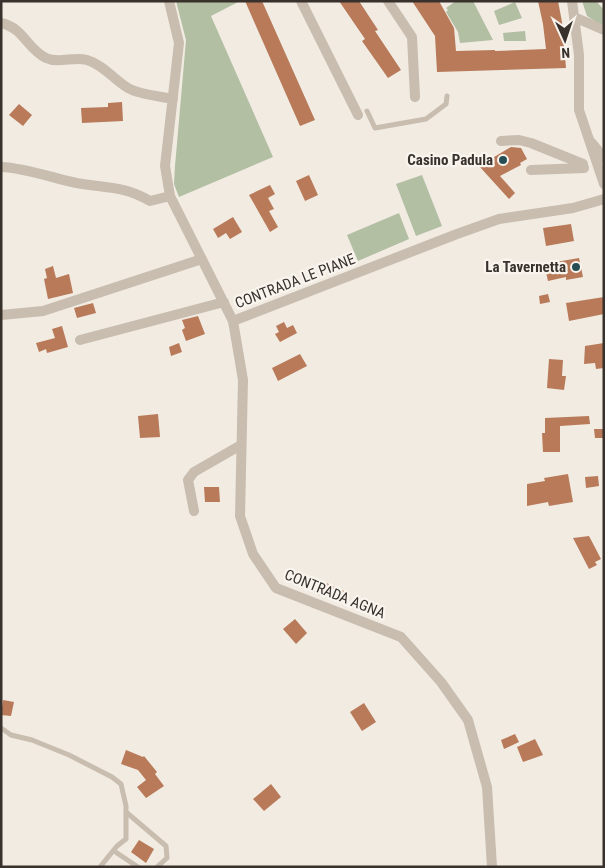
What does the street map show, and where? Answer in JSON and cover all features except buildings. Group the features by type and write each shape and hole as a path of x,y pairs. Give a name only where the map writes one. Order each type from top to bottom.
{"street":[{"name":"CONTRADA LE PIANE","path":"169,1 179,43 165,166 170,196 233,321 499,219 573,208 604,198"},
{"path":"301,1 363,113"},
{"path":"388,1 412,38 414,97"},
{"path":"572,1 579,55 579,110 603,180"},
{"path":"574,17 604,30"},
{"path":"1,24 9,25 20,32 46,58 56,60 85,59 98,64 130,89 173,99"},
{"path":"588,139 604,158"},
{"path":"500,140 519,140 531,143 583,166 531,170"},
{"path":"1,167 17,168 81,184 111,186 136,193 150,201 170,196"},
{"path":"1,315 43,311 202,259"},
{"path":"80,340 224,302"},
{"name":"CONTRADA AGNA","path":"233,321 242,380 240,516 253,554 276,588 401,636 441,682 468,720 487,787 492,867"},
{"path":"194,511 188,480 194,472 241,445"}],"lane":[{"path":"363,113 375,128 426,119 446,104 447,96"},
{"path":"1,728 11,735 32,740 62,752 112,777 121,784 126,812 126,839 117,846 100,867"},
{"path":"126,812 166,846 167,858 157,867"},
{"path":"114,852 138,867"}],"green space":[{"path":"176,1 240,1 211,16 273,157 179,197 174,184 186,40"},
{"path":"456,1 473,1 493,40 460,43 458,32 446,12 448,10 446,8"},
{"path":"582,1 596,1 604,10 604,27 587,16"},
{"path":"515,2 522,18 499,25 494,11"},
{"path":"525,31 526,41 504,41 503,33"},
{"path":"422,175 442,226 416,236 396,184"},
{"path":"399,213 409,239 358,261 347,235"}],"place":[{"name":"Casino Padula","path":"503,160"},
{"name":"La Tavernetta","path":"576,267"}]}
